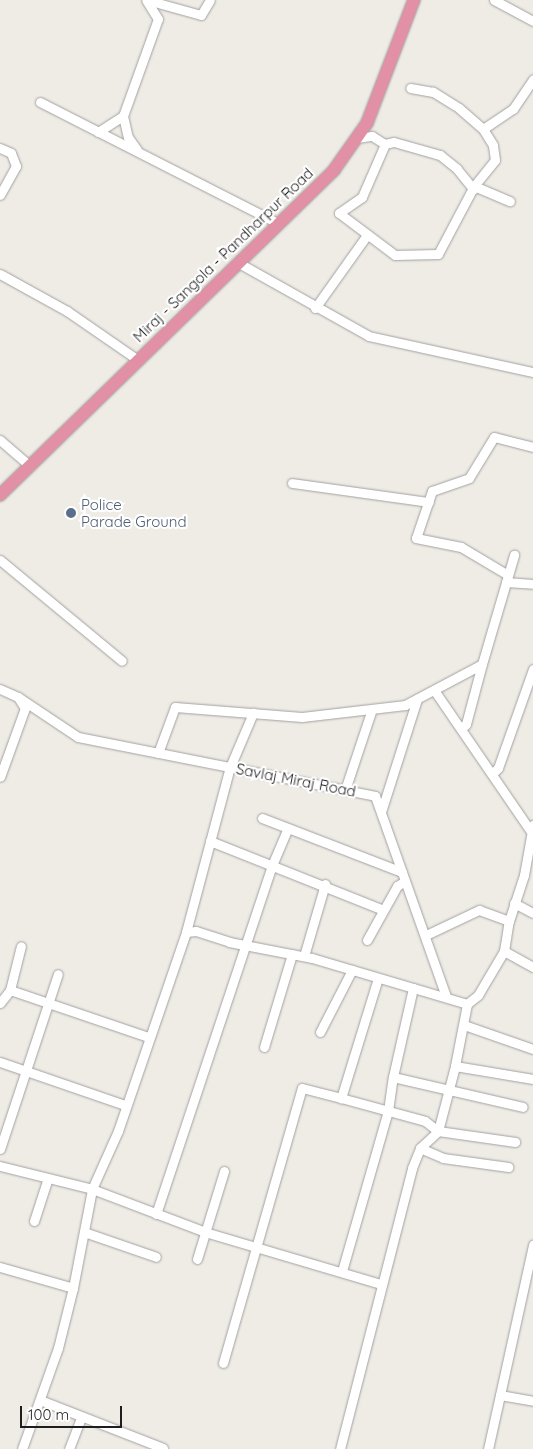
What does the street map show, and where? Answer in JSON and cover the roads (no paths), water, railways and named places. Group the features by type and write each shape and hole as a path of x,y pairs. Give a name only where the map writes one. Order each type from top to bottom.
{"highway":[{"name":"Miraj - Sangola - Pandharpur Road","path":"0,495 277,223 334,170 367,123 414,0"}],"street":[{"path":"146,0 201,16 210,0"},
{"path":"139,152 128,137 123,116 158,19 146,0"},
{"path":"494,0 533,21"},
{"path":"483,129 513,109 532,82"},
{"path":"384,144 362,197 339,213 395,255 438,254 474,188 495,160 493,145 483,129 433,92 410,88"},
{"path":"40,102 277,223"},
{"path":"98,132 123,116"},
{"path":"357,138 372,136 384,144 394,142 440,155 458,169 474,188 510,201"},
{"path":"0,148 11,153 16,166 0,195"},
{"path":"315,308 367,235"},
{"path":"237,262 315,308 369,336 533,372"},
{"path":"0,274 67,311 138,360"},
{"path":"533,447 494,437 469,478 432,491 416,538 461,547 507,579 533,584"},
{"path":"0,440 30,466"},
{"path":"292,483 428,502"},
{"path":"462,730 466,724 514,554"},
{"path":"0,560 122,661"},
{"path":"158,753 175,707 302,717 406,706 482,664"},
{"path":"493,773 533,669"},
{"name":"Savlaj Miraj Road","path":"0,689 18,697 78,737 375,796 403,877 426,935 446,996"},
{"path":"340,1449 381,1284 420,1148 438,1131 455,1066 467,1004 478,994 504,951 508,921 532,851 532,829 509,803 493,773 434,690"},
{"path":"0,777 25,708 18,697"},
{"path":"381,813 417,699"},
{"path":"345,790 372,709"},
{"path":"22,1449 58,1348 73,1288 92,1190 125,1105 186,932 230,767 253,713"},
{"path":"262,818 403,877 367,940"},
{"path":"156,1214 273,863 288,828"},
{"path":"210,840 325,884 383,910"},
{"path":"304,956 325,884"},
{"path":"514,904 533,913"},
{"path":"426,935 479,910 508,921"},
{"path":"186,932 196,932 247,945 304,956 446,996 467,1004"},
{"path":"0,1003 10,990 21,946"},
{"path":"504,951 533,967"},
{"path":"264,1047 292,954"},
{"path":"320,1032 352,970"},
{"path":"0,1149 58,974"},
{"path":"341,1098 378,978"},
{"path":"342,1271 388,1110 393,1077 413,988"},
{"path":"10,990 148,1037"},
{"path":"464,1024 533,1049"},
{"path":"0,1062 125,1105"},
{"path":"455,1066 533,1079"},
{"path":"393,1077 449,1092 523,1107"},
{"path":"223,1362 302,1088 424,1121 438,1131 515,1142"},
{"path":"420,1148 443,1158 508,1168"},
{"path":"0,1166 92,1190 205,1232 381,1284"},
{"path":"197,1259 224,1171"},
{"path":"34,1221 48,1178"},
{"path":"84,1232 156,1257"},
{"path":"488,1449 533,1245"},
{"path":"0,1267 73,1288"},
{"path":"500,1395 533,1401"},
{"path":"40,1400 163,1448"},
{"path":"69,1449 81,1417"}],"place":[{"name":"Police Parade Ground","path":"71,513"}]}
